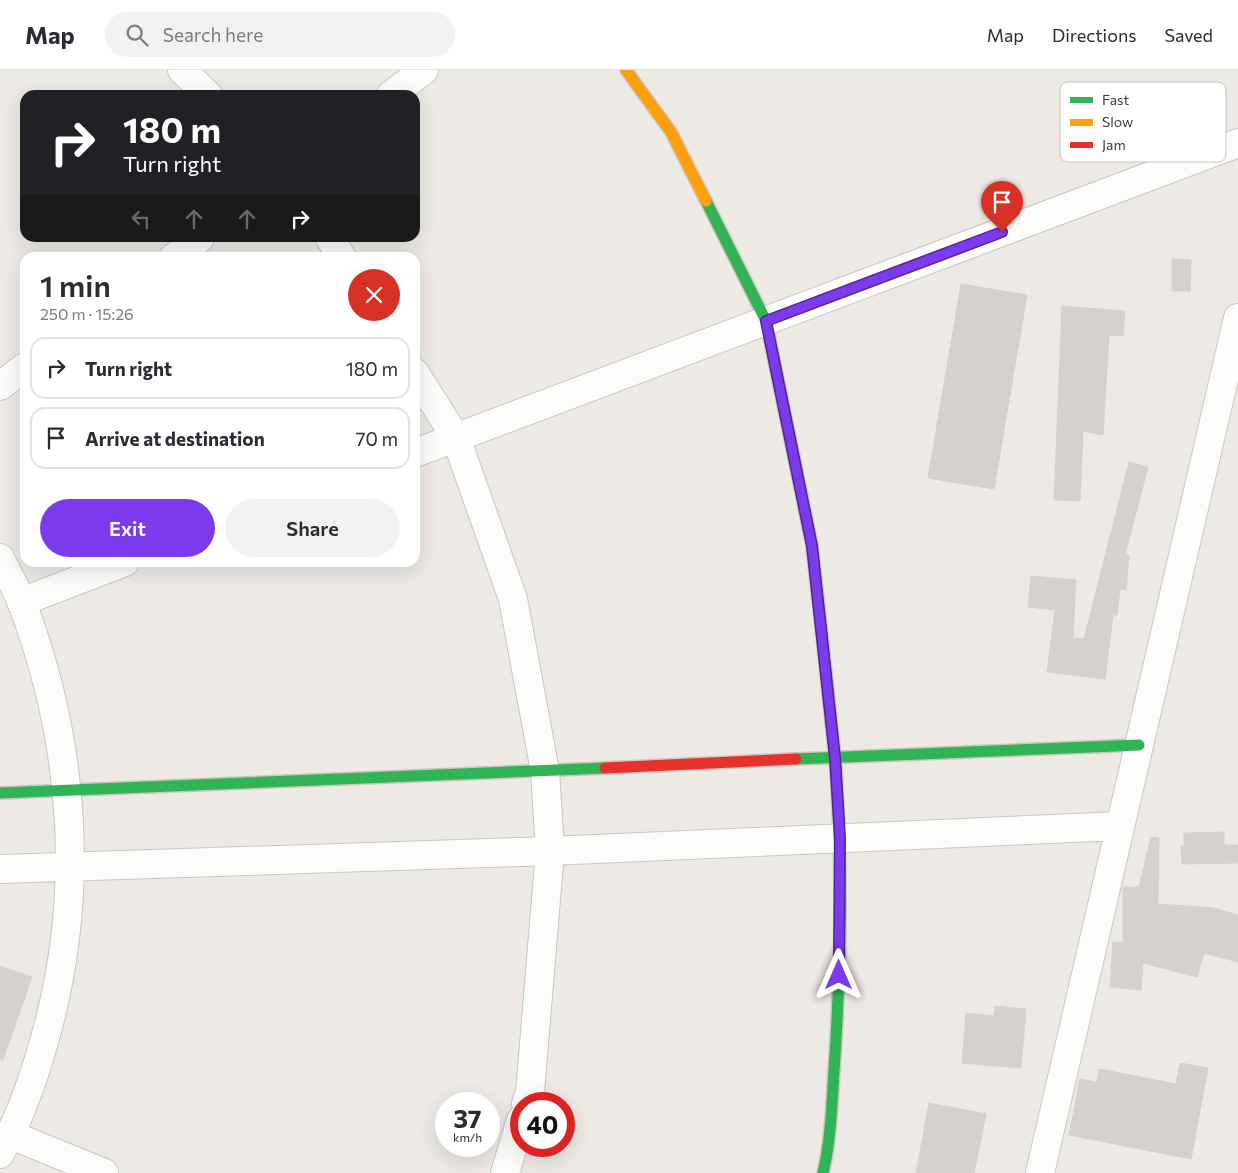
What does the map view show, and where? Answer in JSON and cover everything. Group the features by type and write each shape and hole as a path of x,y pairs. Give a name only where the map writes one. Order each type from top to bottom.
{"street":[{"path":"182,70 203,90"},
{"path":"398,90 424,70"},
{"path":"626,70 671,132 766,321 812,546 835,758 840,838 839,995 829,1148 823,1173"},
{"path":"1226,148 1238,144"},
{"path":"420,451 1190,162"},
{"path":"181,252 195,242"},
{"path":"1040,1173 1238,318"},
{"path":"0,386 20,372"},
{"path":"420,381 456,438 513,599 545,771 550,851 530,1092"},
{"path":"0,558 21,602 51,694 68,789 71,866 67,935 55,1004 36,1071 5,1145 104,1173"},
{"path":"21,602 112,567"},
{"path":"0,793 1139,745"},
{"path":"0,869 550,851 1120,826"},
{"path":"505,1173 510,1156"}],"building":[{"path":"1172,259 1191,260 1190,291 1172,291"},
{"path":"961,284 1027,295 994,489 928,478"},
{"path":"1062,306 1125,311 1123,336 1109,335 1103,435 1083,431 1080,501 1054,500"},
{"path":"1129,462 1148,467 1125,555 1129,555 1126,590 1120,589 1117,615 1113,615 1105,679 1047,672 1055,610 1028,607 1031,576 1076,580 1073,638 1084,639"},
{"path":"1224,832 1224,845 1238,845 1238,863 1182,864 1181,846 1184,846 1184,833"},
{"path":"1151,837 1159,838 1158,904 1213,908 1238,915 1238,962 1204,953 1197,977 1143,963 1141,990 1110,987 1113,942 1123,943 1123,887 1139,887"},
{"path":"0,966 32,977 3,1060 0,1060"},
{"path":"995,1006 1026,1009 1021,1068 962,1063 966,1013 994,1016"},
{"path":"1180,1063 1208,1068 1191,1159 1069,1135 1080,1079 1097,1082 1099,1069 1176,1084"},
{"path":"929,1103 986,1114 974,1173 916,1173"}],"traffic: fast":[{"path":"706,201 766,321 812,546 820,617"},
{"path":"796,759 1139,745"},
{"path":"0,793 605,768"},
{"path":"823,1173 831,1115 839,984 840,876 836,768"}],"traffic: slow":[{"path":"626,70 671,132 706,201"}],"traffic: jam":[{"path":"820,617 836,768"},
{"path":"605,768 796,759"}],"route":[{"path":"839,975 840,838 835,758 812,546 766,321 1002,232"}]}
